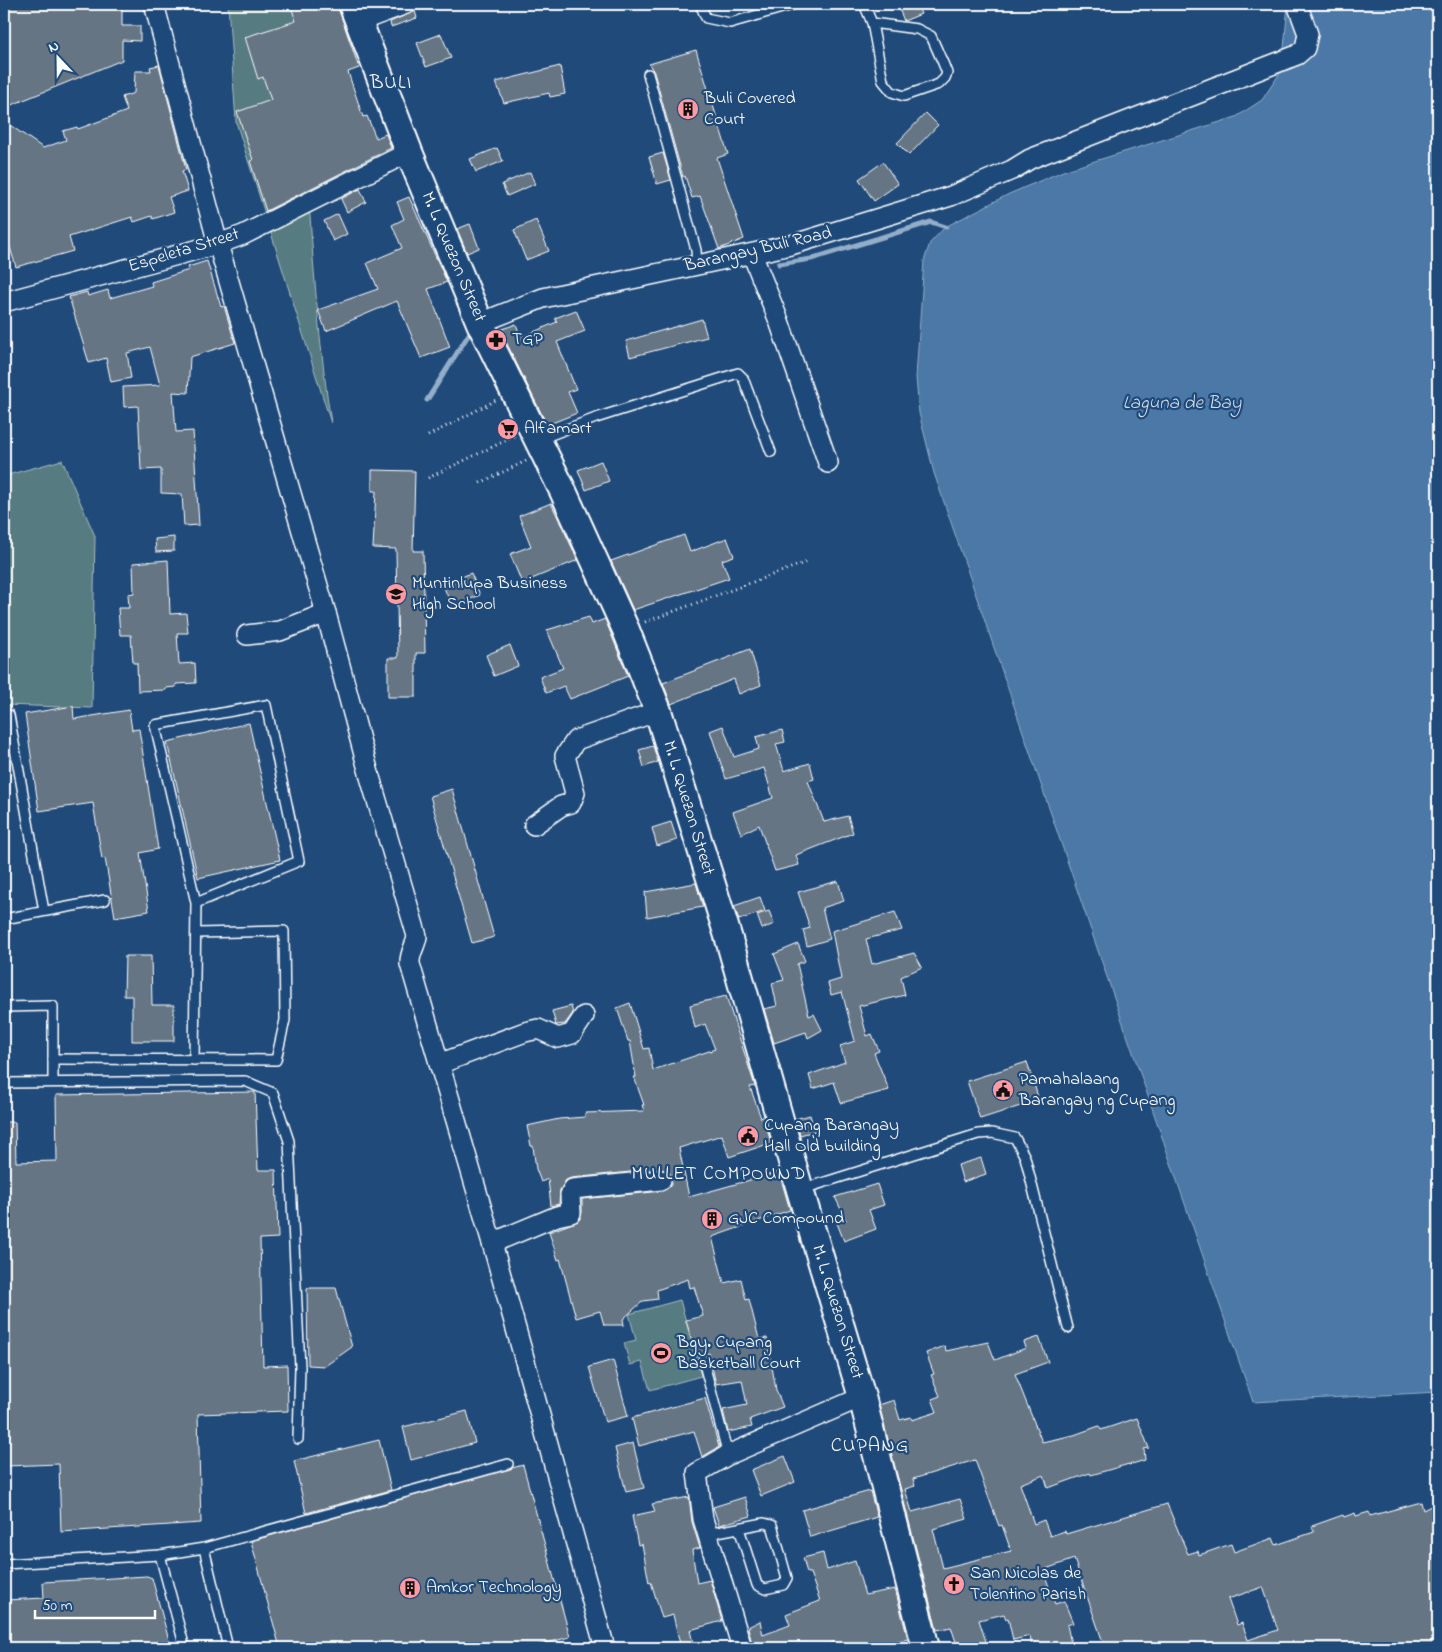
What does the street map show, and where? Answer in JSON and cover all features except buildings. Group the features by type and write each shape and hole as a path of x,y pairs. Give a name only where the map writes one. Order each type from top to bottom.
{"main road":[{"name":"M. L. Quezon Street","path":"356,13 480,323 538,440 626,630 658,711 728,936 800,1190 862,1397 926,1648"}],"street":[{"path":"154,4 218,244 326,613 370,777 416,936 416,943 409,957 410,964 492,1243 605,1648"},
{"path":"356,13 406,4"},
{"name":"Barangay Buli Road","path":"480,323 543,298 791,245 951,196 1012,170 1030,159 1297,54 1306,48 1308,34 1297,4"},
{"name":"Espeleta Street","path":"4,302 218,244 242,235 410,152"},
{"path":"752,254 780,321 828,463"},
{"path":"247,634 280,631 326,613"},
{"path":"534,825 561,806 571,803 575,792 565,756 576,740 658,711"},
{"path":"438,1064 532,1030 538,1029 558,1038 572,1034 584,1016"},
{"path":"492,1243 557,1216 571,1213 570,1195 573,1189 661,1180"},
{"path":"742,1648 702,1519 698,1473 728,1455 862,1397"}],"lane":[{"path":"700,4 706,18 730,23 796,4"},
{"path":"864,4 872,23 883,82 892,92 904,96 939,84 945,78 947,73 944,63 931,36 917,29 872,23"},
{"path":"648,74 696,250 697,265"},
{"path":"538,440 596,418 738,372 743,378 771,452"},
{"path":"194,1060 196,903 155,725 266,705 299,861 196,903"},
{"path":"9,715 44,912"},
{"path":"4,919 105,900"},
{"path":"53,1059 276,1060 286,1020 284,931 197,933"},
{"path":"4,1007 53,1006 53,1082"},
{"path":"4,1083 245,1081 273,1093 288,1142 300,1368 298,1439"},
{"path":"800,1190 978,1134 992,1133 1015,1138 1025,1157 1068,1328"},
{"path":"703,1360 728,1455"},
{"path":"4,1564 160,1555 204,1548 508,1464"},
{"path":"707,1534 764,1523 772,1525 787,1578 783,1585 765,1589 758,1585 739,1528"},
{"path":"204,1548 228,1648"},
{"path":"160,1555 185,1648"}],"path":[{"path":"428,436 513,391"},
{"path":"428,478 538,440"},
{"path":"480,483 538,440"},
{"path":"626,630 807,562"}],"green space":[{"path":"228,4 297,4 318,319 331,423 236,122"},
{"path":"62,460 95,536 92,708 4,705 4,476"},
{"name":"Bgy. Cupang Basketball Court","path":"680,1300 701,1376 650,1390 642,1362 630,1365 624,1343 636,1340 629,1314"}],"water":[{"name":"Laguna de Bay","path":"1288,4 1438,4 1438,1392 1253,1402 934,473 919,413 916,377 924,261 930,243 945,227 1009,194 1063,171 1236,117 1262,100 1282,70"}],"waterway":[{"path":"779,264 811,259 931,222 946,227"},
{"path":"427,400 469,334"}],"place":[{"name":"Buli Covered Court","path":"688,109"},
{"name":"TGP","path":"496,340"},
{"name":"Alfamart","path":"508,429"},
{"name":"Muntinlupa Business High School","path":"396,594"},
{"name":"Pamahalaang Barangay ng Cupang","path":"1003,1090"},
{"name":"Cupang Barangay Hall Old building","path":"748,1136"},
{"name":"GJC Compound","path":"712,1219"},
{"name":"Bgy. Cupang Basketball Court","path":"661,1353"},
{"name":"San Nicolas de Tolentino Parish","path":"954,1584"},
{"name":"Amkor Technology","path":"410,1588"}],"district":[{"name":"BULI","path":"391,83"},
{"name":"MULLET COMPOUND","path":"719,1174"},
{"name":"CUPANG","path":"870,1446"}]}
